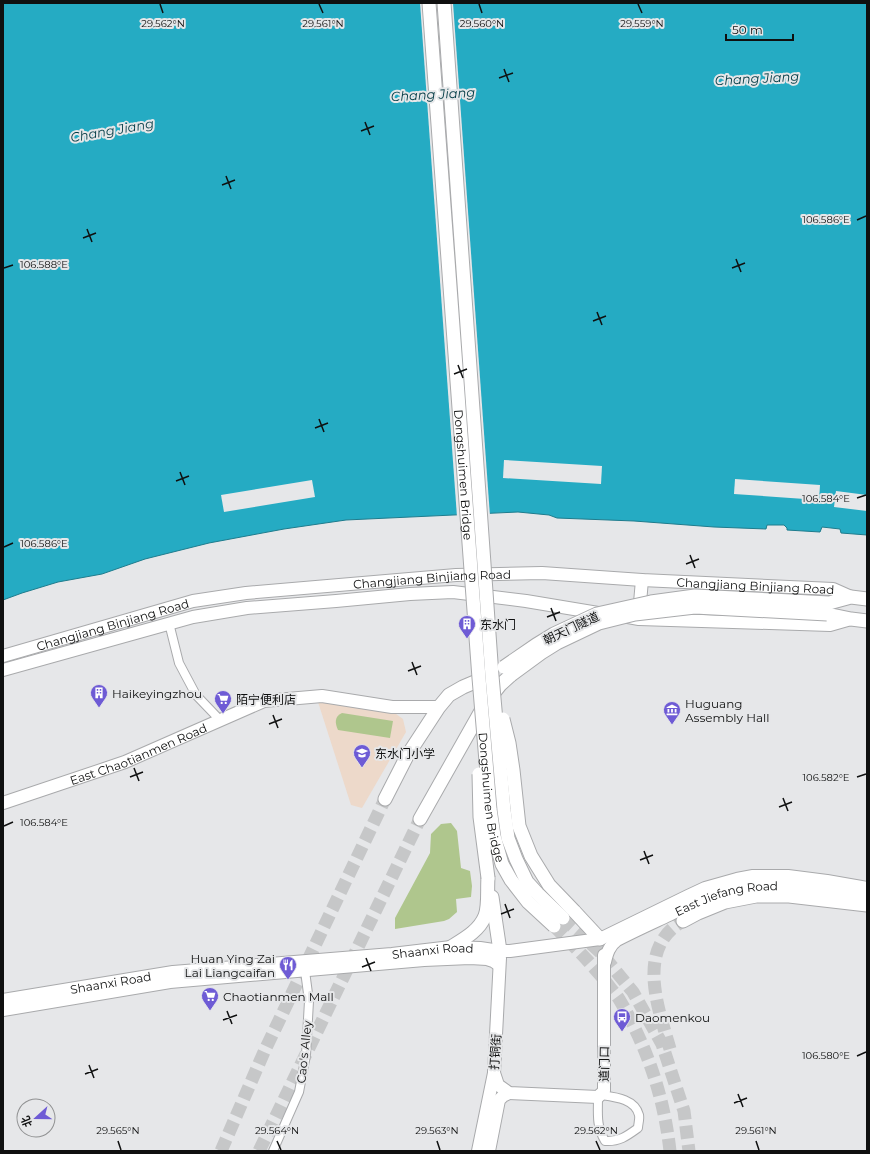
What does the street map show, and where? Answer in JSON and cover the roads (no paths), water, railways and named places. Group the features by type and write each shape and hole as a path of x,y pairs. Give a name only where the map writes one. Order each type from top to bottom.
{"main road":[{"name":"Dongshuimen Bridge","path":"429,3 490,809 494,836 502,864 511,880 528,902 564,919"},
{"name":"Dongshuimen Bridge","path":"444,3 492,676 504,810 508,838 527,882 564,919"},
{"name":"Changjiang Binjiang Road","path":"3,656 193,601 246,593 456,575 542,573 642,580 833,589 851,598 867,599"},
{"path":"639,619 642,580"},
{"name":"Changjiang Binjiang Road","path":"3,670 193,617 247,608 410,594 453,592 526,601 639,619 830,625 850,620 867,621"},
{"name":"朝天门隧道","path":"420,819 485,704 500,686 508,671 536,645 554,634 597,614 651,602 695,596 828,608 850,620"},
{"path":"850,620 851,598"},
{"name":"朝天门隧道","path":"828,608 851,598"},
{"name":"朝天门隧道","path":"385,799 407,756 439,707 449,695 484,678 508,671"},
{"path":"479,678 480,817 488,878 489,912 500,951"},
{"name":"East Chaotianmen Road","path":"3,803 125,762 264,701 322,696 392,707 439,707"},
{"name":"East Jiefang Road","path":"600,939 705,888 737,879 753,876 788,876 867,888"},
{"name":"East Jiefang Road","path":"605,962 607,952 617,940 691,904 731,890 754,886 789,885 867,897"},
{"path":"683,921 725,902 756,896 789,896 867,905"},
{"path":"451,947 470,935 489,912"},
{"path":"564,919 600,939"},
{"name":"Shaanxi Road","path":"3,1000 173,972 392,954 451,947 480,948 510,952 600,939"},
{"name":"道门口","path":"509,1093 600,1096 604,1091 605,962 604,950 600,939"},
{"name":"打铜街","path":"478,1151 494,1073 500,951"},
{"name":"Shaanxi Road","path":"3,1010 170,982 424,960 470,958 487,959 500,965"},
{"path":"489,1151 499,1100 509,1093 498,1085 494,1073"}],"street":[{"path":"169,623 179,663 196,695 220,720"},
{"name":"Cao's Alley","path":"273,1151 299,1092 305,1062 309,1001 304,971"},
{"path":"600,1096 621,1098 631,1104 640,1116 638,1128 623,1139 612,1142 605,1141 600,1133 598,1124 600,1096"}],"water":[{"name":"Chang Jiang","path":"3,3 867,3 867,535 841,533 840,529 822,527 820,532 787,530 784,525 767,525 766,529 714,527 634,521 557,518 549,515 518,512 346,520 284,529 209,543 145,559 102,574 58,582 3,600"}],"tunnel":[{"path":"221,1151 264,1052 385,799"},
{"path":"259,1151 420,819"},
{"path":"563,918 601,953 633,992 662,1044 684,1111 689,1151"},
{"path":"670,1049 657,1003 654,970 656,954 662,940 673,928 683,921"},
{"path":"554,926 600,975 619,999 629,1017 653,1072 659,1092 670,1151"}],"railway":[{"path":"432,3 481,664"},
{"path":"440,3 490,664"}],"place":[{"name":"东水门","path":"467,639"},
{"name":"Haikeyingzhou","path":"99,708"},
{"name":"陌宁便利店","path":"223,714"},
{"name":"Huguang Assembly Hall","path":"672,725"},
{"name":"东水门小学","path":"362,768"},
{"name":"Huan Ying Zai Lai Liangcaifan","path":"288,980"},
{"name":"Chaotianmen Mall","path":"210,1011"},
{"name":"Daomenkou","path":"622,1032"}]}
